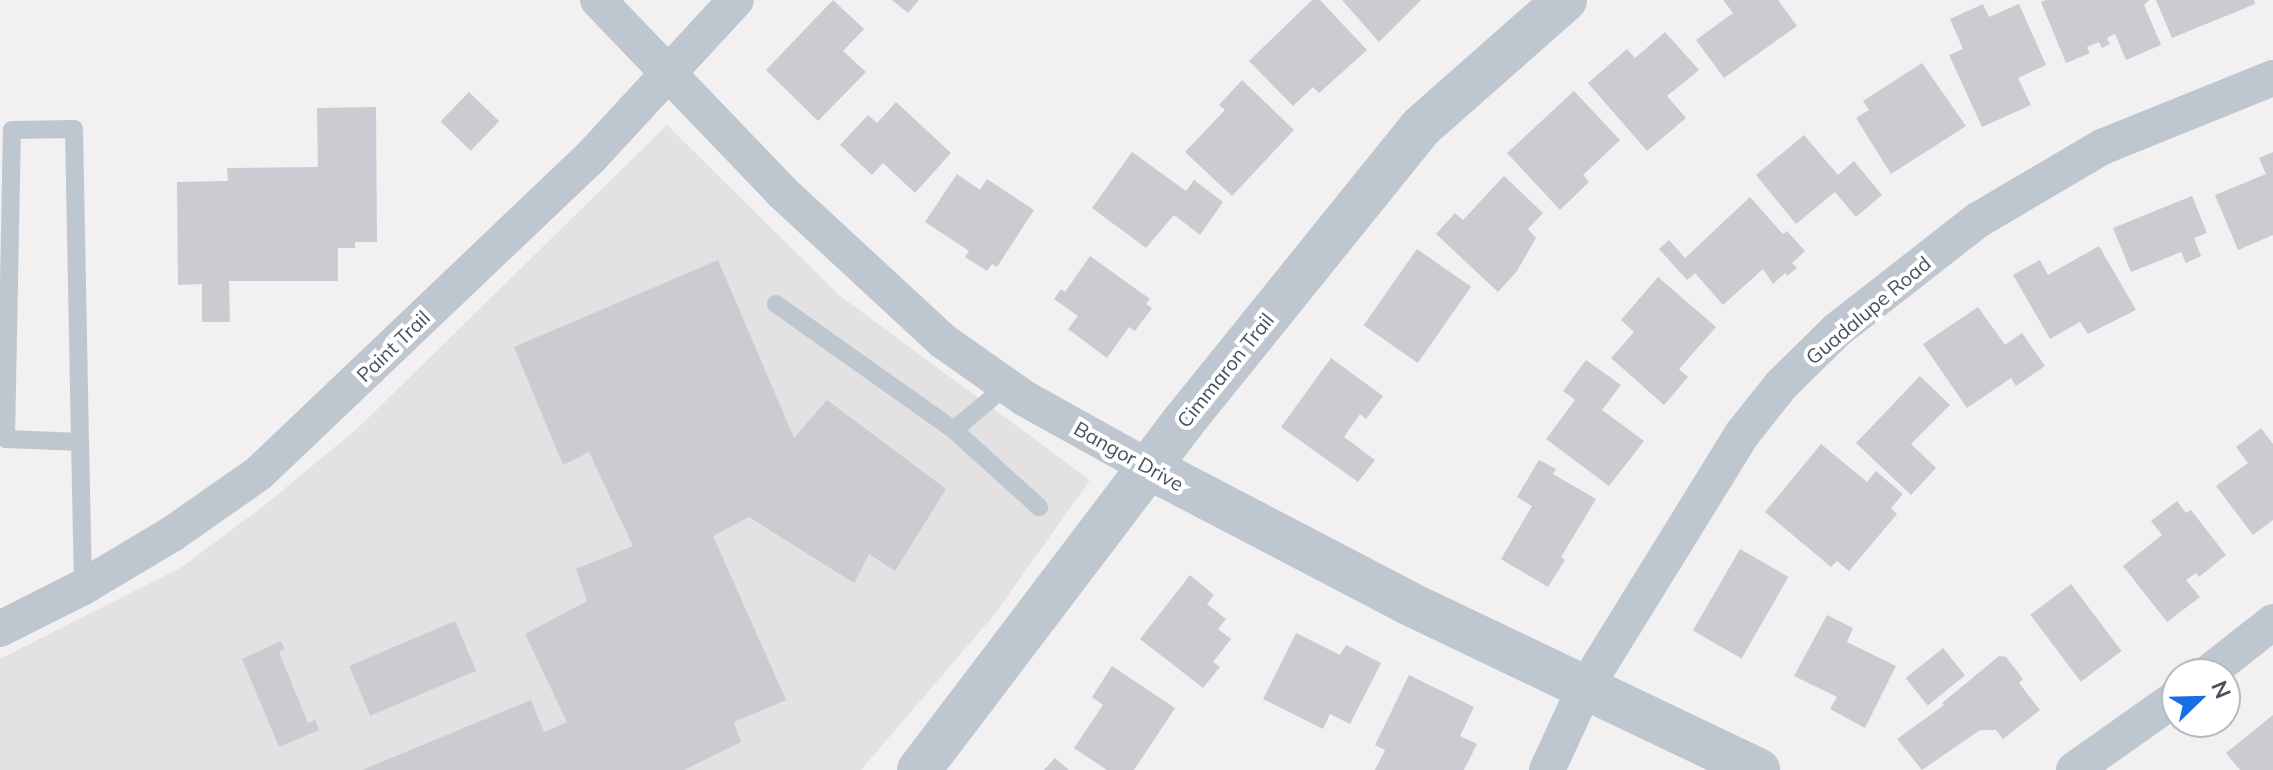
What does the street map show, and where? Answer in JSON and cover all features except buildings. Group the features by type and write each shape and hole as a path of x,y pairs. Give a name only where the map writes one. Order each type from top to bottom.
{"street":[{"name":"Bangor Drive","path":"598,0 782,192 943,341 1006,386 1150,468 1408,603 1584,690 1758,770"},
{"name":"Paint Trail","path":"0,629 83,587 172,534 259,473 590,158 736,0"},
{"name":"Cimmaron Trail","path":"919,770 1183,422 1421,127 1565,0"},
{"name":"Guadalupe Road","path":"1547,770 1584,690 1743,433 1781,385 1837,330 1978,220 2102,147 2273,78"},
{"path":"2227,658 2273,622"},
{"path":"2074,770 2161,708"}],"lane":[{"path":"80,442 6,439 12,130 74,129 83,587"},
{"path":"776,304 954,430 1039,507"},
{"path":"954,430 1006,386"}],"shaded area":[{"path":"667,125 840,296 1090,480 994,615 861,770 0,770 0,659 182,567 265,505 359,427"}]}
